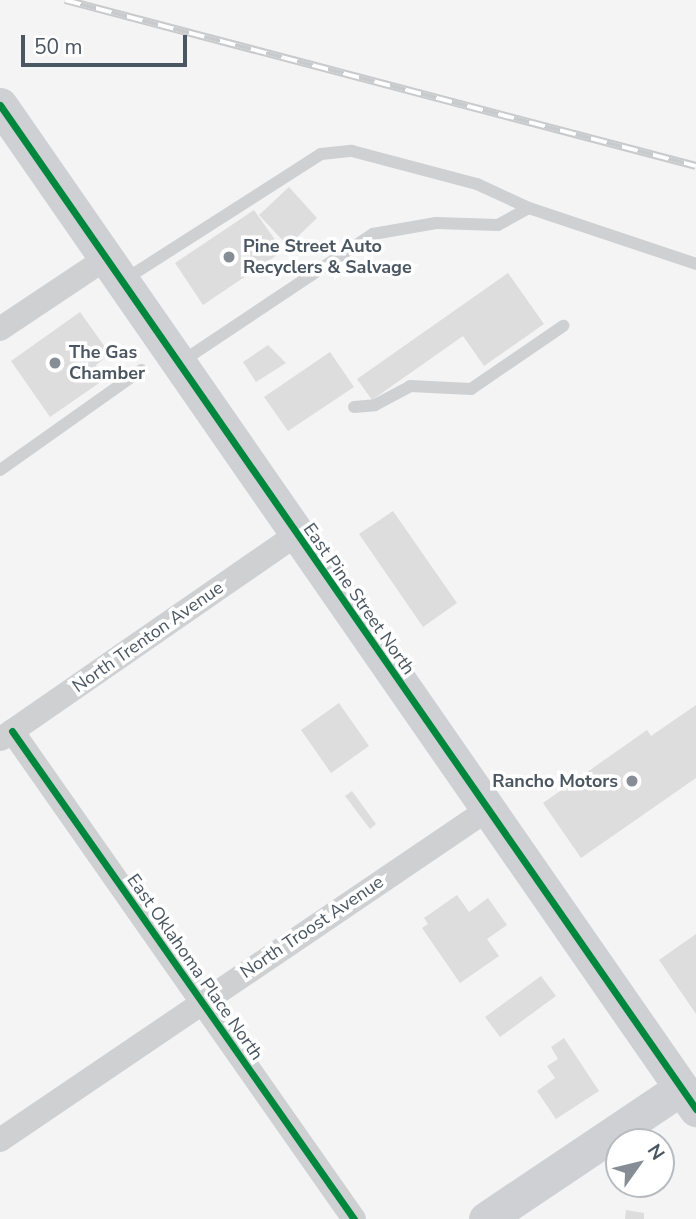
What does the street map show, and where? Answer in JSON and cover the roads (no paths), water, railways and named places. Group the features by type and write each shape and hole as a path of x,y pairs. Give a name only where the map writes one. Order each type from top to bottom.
{"main road":[{"name":"East Pine Street North","path":"0,104 487,810 691,1092"},
{"path":"486,1219 691,1092"}],"street":[{"path":"0,329 113,271"},
{"name":"North Trenton Avenue","path":"6,735 296,535"},
{"name":"East Oklahoma Place North","path":"6,735 354,1219"},
{"name":"North Troost Avenue","path":"0,1140 199,1002 487,810"}],"lane":[{"path":"113,271 321,154 364,154 477,184 529,208 696,264"},
{"path":"178,364 373,233 436,223 498,225 529,208"},
{"path":"354,407 375,405 410,386 471,388 563,326"},
{"path":"0,470 141,370"}],"railway":[{"path":"65,0 696,166"}],"place":[{"name":"Pine Street Auto Recyclers & Salvage","path":"229,257"},
{"name":"The Gas Chamber","path":"55,363"},
{"name":"Rancho Motors","path":"632,781"}]}
